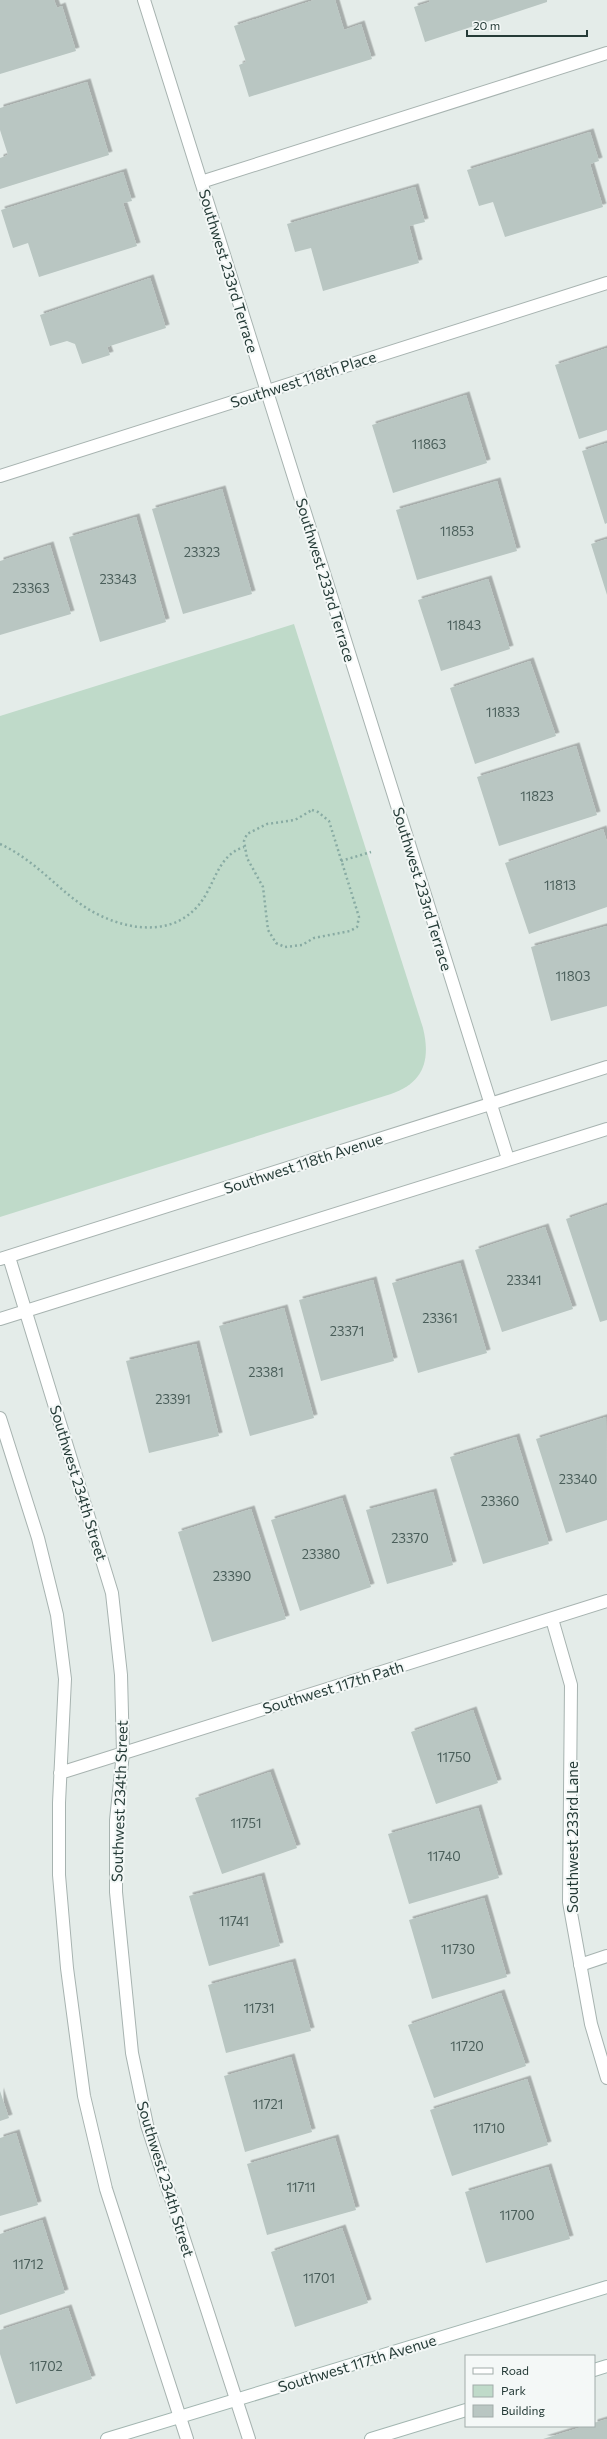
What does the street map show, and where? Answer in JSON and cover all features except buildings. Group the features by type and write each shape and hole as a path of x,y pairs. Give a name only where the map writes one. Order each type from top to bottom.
{"street":[{"name":"Southwest 233rd Terrace","path":"144,0 508,1160"},
{"path":"201,182 607,53"},
{"name":"Southwest 118th Place","path":"0,476 607,283"},
{"name":"Southwest 118th Avenue","path":"5,1258 607,1067"},
{"path":"0,1319 607,1129"},
{"name":"Southwest 234th Street","path":"5,1258 26,1311 112,1593 121,1676 123,1753 116,1820 116,1892 132,2053 147,2126 249,2439"},
{"path":"0,1418 38,1538 57,1615 65,1679 60,1773 59,1875 67,1968 84,2096 106,2189 187,2439"},
{"name":"Southwest 117th Path","path":"60,1773 607,1602"},
{"name":"Southwest 233rd Lane","path":"552,1618 571,1685 569,1902 591,2024 607,2078"},
{"path":"580,1965 607,1956"},
{"name":"Southwest 117th Avenue","path":"107,2439 607,2287"},
{"path":"595,2370 607,2366"},
{"path":"371,2439 465,2410"}],"path":[{"path":"312,810 318,812 329,821 341,861 359,917 357,927 350,932 314,938 302,946 285,947 276,943 268,930 263,887 247,858 244,847 247,834 267,824 295,820 312,810"},
{"path":"0,844 17,852 40,868 85,907 106,918 130,926 144,928 170,925 195,910 212,885 216,871 235,850 244,847"},
{"path":"341,861 371,852"}],"green space":[{"path":"294,624 423,1028 426,1051 422,1069 411,1084 391,1094 0,1217 0,716"}]}
